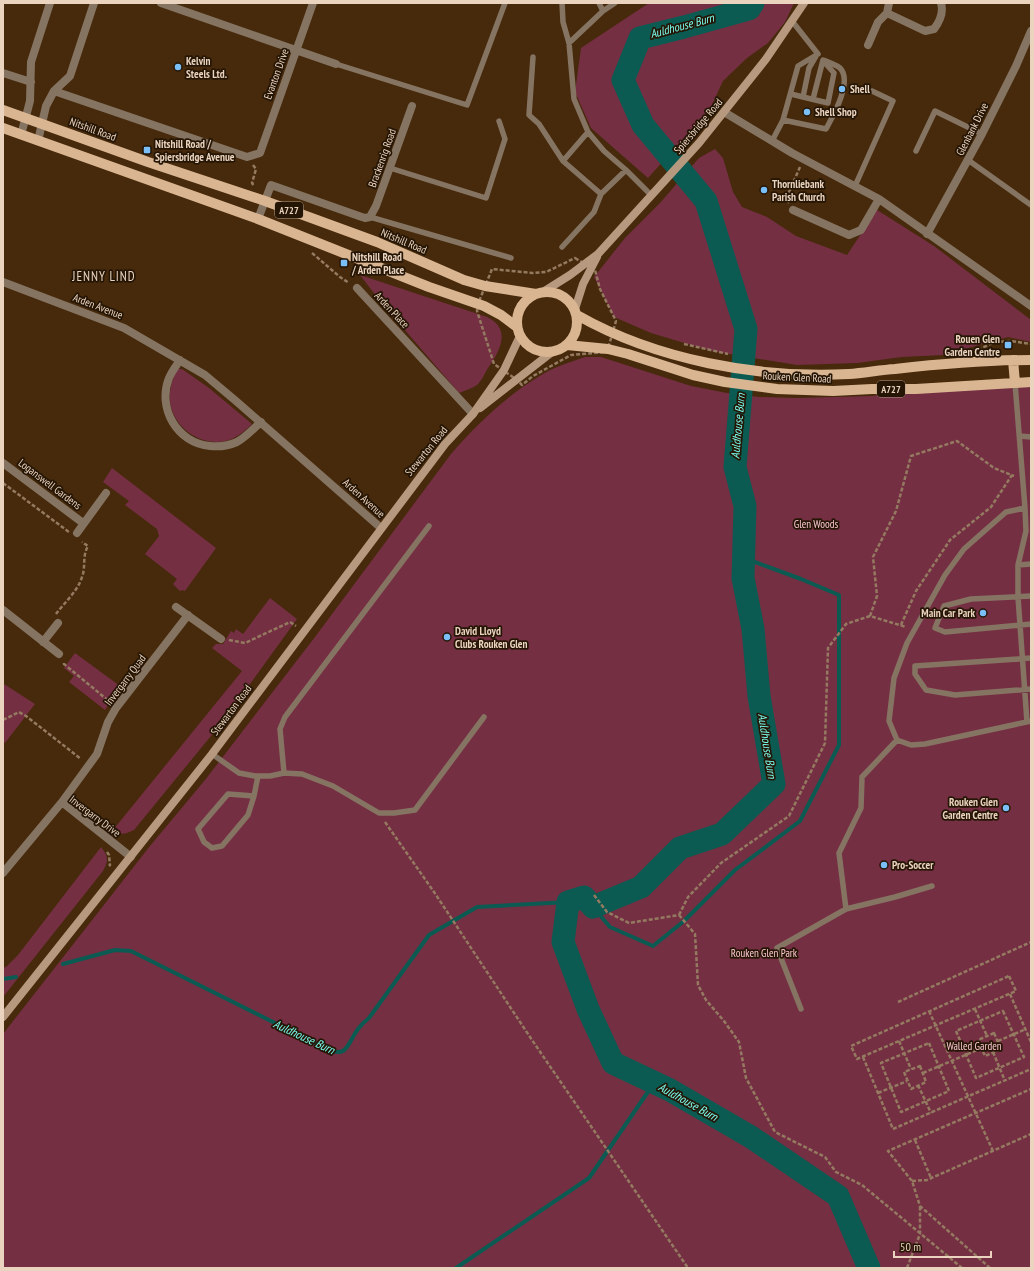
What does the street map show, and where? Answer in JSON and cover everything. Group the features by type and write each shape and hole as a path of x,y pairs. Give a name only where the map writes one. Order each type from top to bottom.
{"main road":[{"name":"Spiersbridge Road","path":"576,312 578,295 588,266 699,143 766,59 804,3"},
{"name":"Nitshill Road","path":"3,110 265,201 377,242 464,280 485,286 540,293"},
{"name":"A727","path":"3,128 258,219 429,287 478,304 501,315 518,332"},
{"name":"Spiersbridge Road","path":"540,293 588,266"},
{"path":"552,292 562,296 567,299 576,312 578,325 575,335 567,345 552,352 542,352 532,349 525,344 518,332 516,317 518,311 523,303 540,293 552,292"},
{"name":"Rouken Glen Road","path":"576,312 614,333 671,354 726,366 752,369 804,374 851,374 897,368 1031,360"},
{"name":"Stewarton Road","path":"3,1017 212,754 445,444 473,414 504,370 518,332"},
{"name":"Rouken Glen Road","path":"567,345 608,349 693,375 725,382 777,389 833,391 916,389 1031,382"},
{"name":"Stewarton Road","path":"473,414 552,352"},
{"path":"1013,360 1015,383"}],"street":[{"path":"21,135 30,101 31,62 50,3"},
{"path":"38,141 46,106 54,91 70,76 94,3"},
{"path":"161,3 336,64"},
{"name":"Evanton Drive","path":"260,153 313,3"},
{"path":"868,45 878,22 886,13 889,3"},
{"path":"886,13 925,31 934,29 937,24 942,14 941,3"},
{"name":"Glenbank Drive","path":"927,234 982,134 1016,66 1031,31"},
{"path":"3,73 31,82"},
{"name":"Nitshill Road","path":"54,91 247,157 260,153"},
{"name":"Brackenrig Road","path":"370,217 374,212 412,106"},
{"path":"724,112 803,159 879,200 1031,306"},
{"path":"258,219 271,185 365,218 370,217"},
{"path":"793,210 849,235 860,230 879,200"},
{"name":"Arden Avenue","path":"3,282 124,328 205,375 367,514 381,528"},
{"name":"Arden Place","path":"357,288 473,414"},
{"path":"180,360 169,379 166,408 175,426 182,435 198,444 217,446 237,442 261,422"},
{"name":"Loganswell Gardens","path":"3,463 83,523"},
{"name":"Loganswell Gardens","path":"77,536 83,523 106,493"},
{"path":"176,607 221,639"},
{"path":"3,610 59,654"},
{"name":"Invergarry Quad","path":"62,802 89,766 101,745 108,722 116,708 188,615"},
{"path":"43,642 58,623"},
{"name":"Invergarry Drive","path":"3,873 62,802 131,857"}],"lane":[{"path":"336,64 467,105 505,3"},
{"path":"562,3 563,22 569,44 574,99 588,132 604,151 651,195"},
{"path":"599,3 603,11"},
{"path":"569,44 603,11 615,3"},
{"path":"791,94 828,103 834,73 792,20"},
{"path":"772,141 783,120 798,66 818,54"},
{"path":"803,97 809,68 818,54"},
{"path":"533,57 529,115 539,124 563,161 601,194"},
{"path":"813,99 823,60"},
{"path":"783,120 826,129 839,107 845,79 840,68 823,60"},
{"path":"855,186 893,101 872,91"},
{"path":"916,151 936,111 982,134"},
{"path":"390,168 486,198 505,139 499,122"},
{"path":"563,161 588,132"},
{"path":"968,160 1031,205"},
{"path":"562,247 594,212 601,194 626,170"},
{"path":"370,217 511,258"},
{"path":"896,740 911,745 925,744 1029,721 1028,689 1023,658 1018,597 1018,565 1026,531 1024,480 1015,383"},
{"path":"1020,436 1031,437"},
{"path":"896,740 889,721 894,678 907,642 945,575 964,549 1006,512 1025,508"},
{"path":"284,773 280,729 285,717 429,526"},
{"path":"1018,565 1031,564"},
{"path":"1031,596 971,598 944,606 935,628 945,632 1031,624"},
{"path":"1028,689 955,694 926,690 915,674 915,666 1031,658"},
{"path":"212,754 239,773 258,776 270,776 284,773 302,774 333,786 379,813 394,813 414,810 484,718"},
{"path":"846,909 839,853 860,808 862,777 896,740"},
{"path":"254,796 228,794 198,830 204,842 212,848 222,846 248,815 254,796 258,776"},
{"path":"801,1009 777,948 846,909 932,886"}],"path":[{"path":"793,210 786,199 803,159"},
{"path":"252,183 256,169"},
{"path":"309,250 340,277 357,288"},
{"path":"576,258 595,270 600,288 616,320 614,333 607,352 571,355 533,376 522,385 494,364 477,311 485,286 492,270 532,273 546,272 576,258"},
{"path":"616,320 621,322"},
{"path":"677,343 731,354"},
{"path":"870,616 877,596 873,557 896,511 911,456 957,441 994,468 1024,480"},
{"path":"3,483 77,536 88,546 85,551 83,577 77,588 54,616 58,623"},
{"path":"679,915 688,897 721,863 789,816 825,743 828,648 846,624 870,616 914,630"},
{"path":"221,639 245,643 290,622 305,631"},
{"path":"59,654 67,659 64,664 116,708"},
{"path":"3,720 19,712 89,766"},
{"path":"379,813 688,1268"},
{"path":"594,895 607,912 629,923 679,915"},
{"path":"679,915 695,934 698,985 706,1000 739,1042 746,1078 775,1132 825,1157 836,1172 862,1185 962,1268"},
{"path":"898,1002 1031,942"},
{"path":"1009,976 1016,991 975,1009 857,1059 850,1046 1009,976"},
{"path":"1010,994 1031,1042"},
{"path":"975,1009 987,1036"},
{"path":"1003,1011 1014,1034 1024,1057 976,1078 956,1031 1003,1011"},
{"path":"928,1012 936,1026 993,1151"},
{"path":"998,1041 1026,1029"},
{"path":"994,1033 1001,1049 985,1056 978,1040 987,1036 994,1033"},
{"path":"900,1041 911,1069"},
{"path":"929,1043 938,1066 949,1091 901,1112 881,1064 929,1043"},
{"path":"922,1073 982,1048"},
{"path":"993,1052 1005,1081"},
{"path":"863,1056 894,1129 1031,1069"},
{"path":"920,1066 922,1073 926,1082 911,1089 904,1072 920,1066"},
{"path":"878,1093 907,1081"},
{"path":"918,1085 931,1113"},
{"path":"908,1268 920,1234 920,1206 912,1181 888,1151 1031,1089"},
{"path":"912,1181 927,1180 1031,1134"},
{"path":"915,1140 931,1178"},
{"path":"920,1206 990,1268"}],"green space":[{"path":"649,3 794,3 785,22 768,43 747,58 723,81 710,109 648,178 591,128 575,92 581,48"},
{"path":"715,149 723,158 733,192 742,207 767,217 796,236 847,255 877,210 934,246 1031,320 1031,342 1008,337 943,355 902,357 857,363 797,365 711,351 651,333 614,317 594,277 625,238 660,203 699,158"},
{"path":"360,275 487,317 495,322 501,334 500,348 478,384 459,393 380,301"},
{"path":"585,357 601,357 691,386 759,397 798,398 872,396 916,389 1031,383 1031,1268 3,1268 3,1034 150,846 205,780 315,637 451,454 482,421 517,391 548,371"},
{"path":"178,369 182,369 209,388 252,424 232,439 221,442 198,438 188,432 174,415 170,404 171,386"},
{"path":"112,468 216,548 185,591 180,591 173,584 177,579 145,554 159,536 157,529 125,505 129,501 103,482"},
{"path":"270,598 297,619 224,720 134,830 124,834 113,830 242,671 212,648 216,644 223,644 231,631 234,633 236,629 243,634"},
{"path":"75,653 120,686 105,710 69,682 74,676 64,668"},
{"path":"4,684 35,704 5,743 3,741"},
{"path":"101,847 107,858 103,871 3,997 3,968 6,967 18,955"}],"waterway":[{"name":"Auldhouse Burn","path":"753,3 749,9 640,38 623,80 643,125 706,201 746,329 735,467 745,506 743,578 753,629 759,696 774,784 722,834 680,848 641,887 593,907 584,897 568,902 563,942 588,1009 613,1063 670,1090 751,1137 838,1196 869,1268"},
{"path":"593,907 610,927 653,946 684,921 735,870 800,821 839,745 839,595 744,558"},
{"name":"Auldhouse Burn","path":"63,964 115,950 131,951 329,1050 340,1052 347,1047 358,1029 369,1018 429,935 477,907 568,902"},
{"name":"Auldhouse Burn","path":"3,979 16,977"},
{"path":"456,1268 589,1178 654,1083"}],"place":[{"name":"Kelvin Steels Ltd.","path":"178,67"},
{"name":"Shell","path":"842,89"},
{"name":"Shell Shop","path":"807,112"},
{"name":"Nitshill Road / Spiersbridge Avenue","path":"147,150"},
{"name":"Thornliebank Parish Church","path":"764,190"},
{"name":"Nitshill Road / Arden Place","path":"344,263"},
{"name":"Rouen Glen Garden Centre","path":"1008,345"},
{"name":"Main Car Park","path":"983,613"},
{"name":"David Lloyd Clubs Rouken Glen","path":"447,637"},
{"name":"Rouken Glen Garden Centre","path":"1006,808"},
{"name":"Pro-Soccer","path":"884,865"}],"district":[{"name":"JENNY LIND","path":"104,276"}],"park label":[{"name":"Glen Woods","path":"816,524"},
{"name":"Rouken Glen Park","path":"764,953"},
{"name":"Walled Garden","path":"974,1046"}]}
